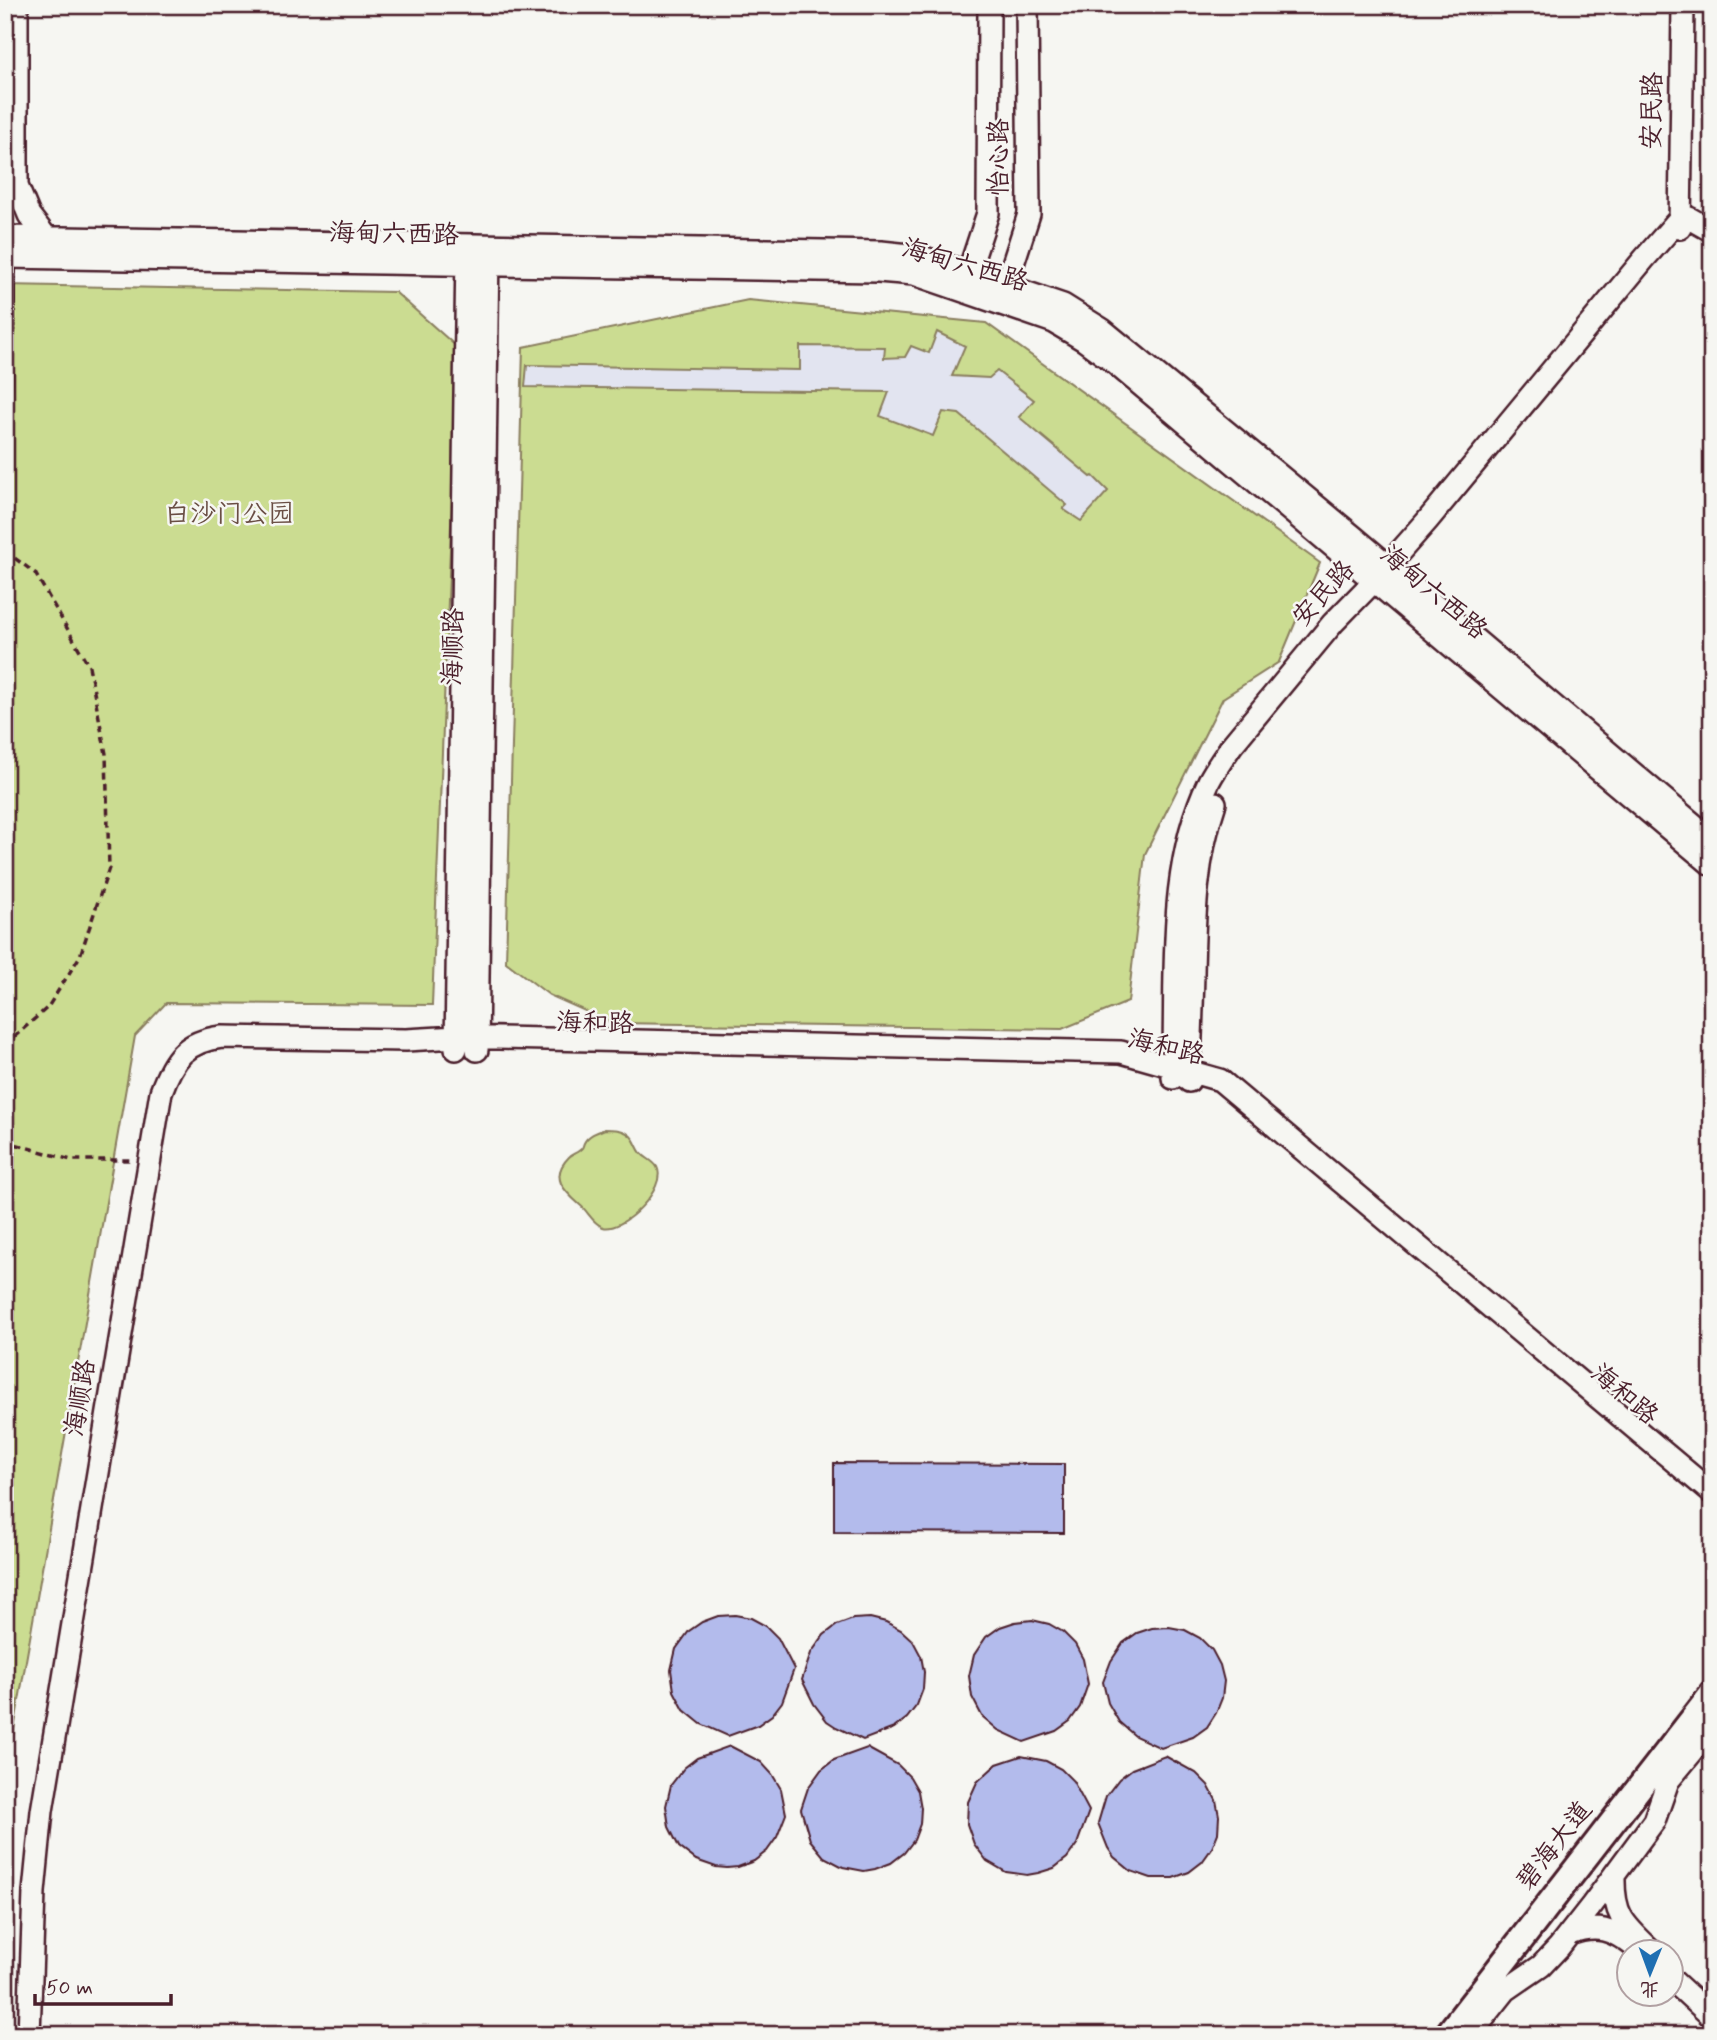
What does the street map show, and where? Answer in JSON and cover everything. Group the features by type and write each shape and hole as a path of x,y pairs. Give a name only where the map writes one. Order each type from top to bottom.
{"main road":[{"name":"碧海大道","path":"1447,2035 1712,1694"},
{"name":"碧海大道","path":"1460,2035 1712,1709"}],"street":[{"path":"5,191 6,5"},
{"path":"17,5 17,186 30,215 47,237"},
{"name":"怡心路","path":"965,281 988,213 989,5"},
{"name":"怡心路","path":"1003,294 1028,214 1027,5"},
{"name":"安民路","path":"1683,5 1685,223"},
{"name":"安民路","path":"1181,1075 1177,932 1181,876 1191,829 1209,781 1233,745 1323,635 1384,576 1685,223 1693,5"},
{"path":"1685,223 1712,231"},
{"path":"1685,223 1712,238"},
{"name":"海甸六西路","path":"8,247 47,237 477,254"},
{"name":"海甸六西路","path":"8,247 477,254 881,252 919,256 965,281 1003,294 1102,353 1712,840"},
{"name":"海顺路","path":"467,1043 477,254"},
{"name":"海甸六西路","path":"1384,576 1712,865"},
{"name":"海顺路","path":"29,2035 34,1892 42,1811 150,1156 161,1093 167,1075 183,1051 212,1038 467,1043"},
{"name":"海顺路","path":"38,2035 42,1900 51,1811 149,1221 172,1095 178,1076 193,1056 222,1046 467,1043"},
{"name":"海和路","path":"467,1043 1121,1052 1214,1088 1712,1505"},
{"name":"海和路","path":"1181,1075 1220,1080 1712,1493"},
{"path":"1467,2035 1506,1990 1541,1966 1614,1876 1654,1821 1668,1781 1693,1751 1712,1717"},
{"path":"1614,1876 1619,1914 1639,1938"},
{"path":"1569,1934 1587,1929 1610,1930 1621,1938"},
{"path":"1686,1984 1712,2007"},
{"path":"1686,1994 1712,2017"}],"lane":[{"path":"5,436 8,247"}],"path":[{"path":"5,551 35,573 89,666 106,754 109,868 80,956 48,1007 5,1045"},
{"path":"5,1145 11,1143 71,1160 134,1160"}],"shaded area":[{"path":"937,332 966,346 953,376 989,378 996,370 1034,401 1019,418 1108,491 1080,522 1063,509 1067,505 934,436 880,415 889,393 525,387 527,365 800,370 800,346 911,346"}],"green space":[{"name":"白沙门公园","path":"5,285 395,292 458,348 432,1005 166,1003 135,1036 5,1781"},
{"path":"748,300 986,323 1320,563 1279,662 1223,698 1145,854 1128,1002 1062,1029 612,1023 549,995 506,962 523,347","holes":["937,332 965,346 952,376 989,378 997,371 1034,400 1019,417 1108,491 1081,521 1063,509 1067,505 959,414 943,412 933,436 880,416 889,392 525,387 527,365 800,370 800,346 885,347 884,358 905,357 911,346 929,353"]},
{"path":"605,1129 619,1130 631,1136 641,1153 657,1167 659,1176 650,1197 641,1207 621,1223 611,1227 596,1223 564,1189 559,1177 563,1164 569,1157 582,1148 590,1136"}],"building":[{"path":"834,1463 1064,1464 1064,1533 834,1532"},
{"path":"718,1616 751,1618 766,1626 778,1638 794,1669 782,1702 772,1715 758,1725 728,1736 701,1724 684,1710 674,1691 671,1670 676,1649 689,1631"},
{"path":"870,1618 901,1630 913,1641 921,1656 924,1672 923,1689 917,1705 907,1718 894,1728 863,1740 827,1721 814,1704 802,1680 811,1653 824,1635 837,1625 853,1619"},
{"path":"1032,1620 1049,1624 1063,1632 1075,1644 1083,1659 1088,1684 1080,1707 1070,1721 1056,1731 1024,1742 998,1730 982,1716 972,1697 969,1676 974,1655 986,1637 1000,1627"},
{"path":"1152,1628 1185,1630 1200,1638 1212,1650 1224,1681 1222,1698 1207,1727 1193,1737 1161,1748 1135,1736 1119,1722 1108,1703 1103,1682 1111,1661 1123,1643 1137,1633"},
{"path":"730,1746 761,1762 772,1774 781,1789 786,1814 777,1837 767,1851 754,1861 727,1868 696,1860 679,1847 669,1827 666,1806 671,1785 684,1768 697,1758"},
{"path":"867,1748 898,1765 910,1777 918,1791 921,1808 920,1824 914,1840 904,1853 891,1863 864,1871 843,1867 824,1857 810,1840 801,1809 808,1788 821,1770 834,1760"},
{"path":"1021,1756 1046,1761 1061,1769 1073,1781 1089,1811 1077,1844 1067,1858 1054,1868 1027,1875 1006,1872 987,1861 974,1844 967,1824 968,1802 977,1782 997,1764"},
{"path":"1165,1756 1196,1773 1208,1785 1216,1800 1218,1833 1202,1862 1189,1872 1173,1878 1151,1878 1131,1871 1114,1857 1098,1823 1106,1796 1119,1779 1132,1769"}]}
